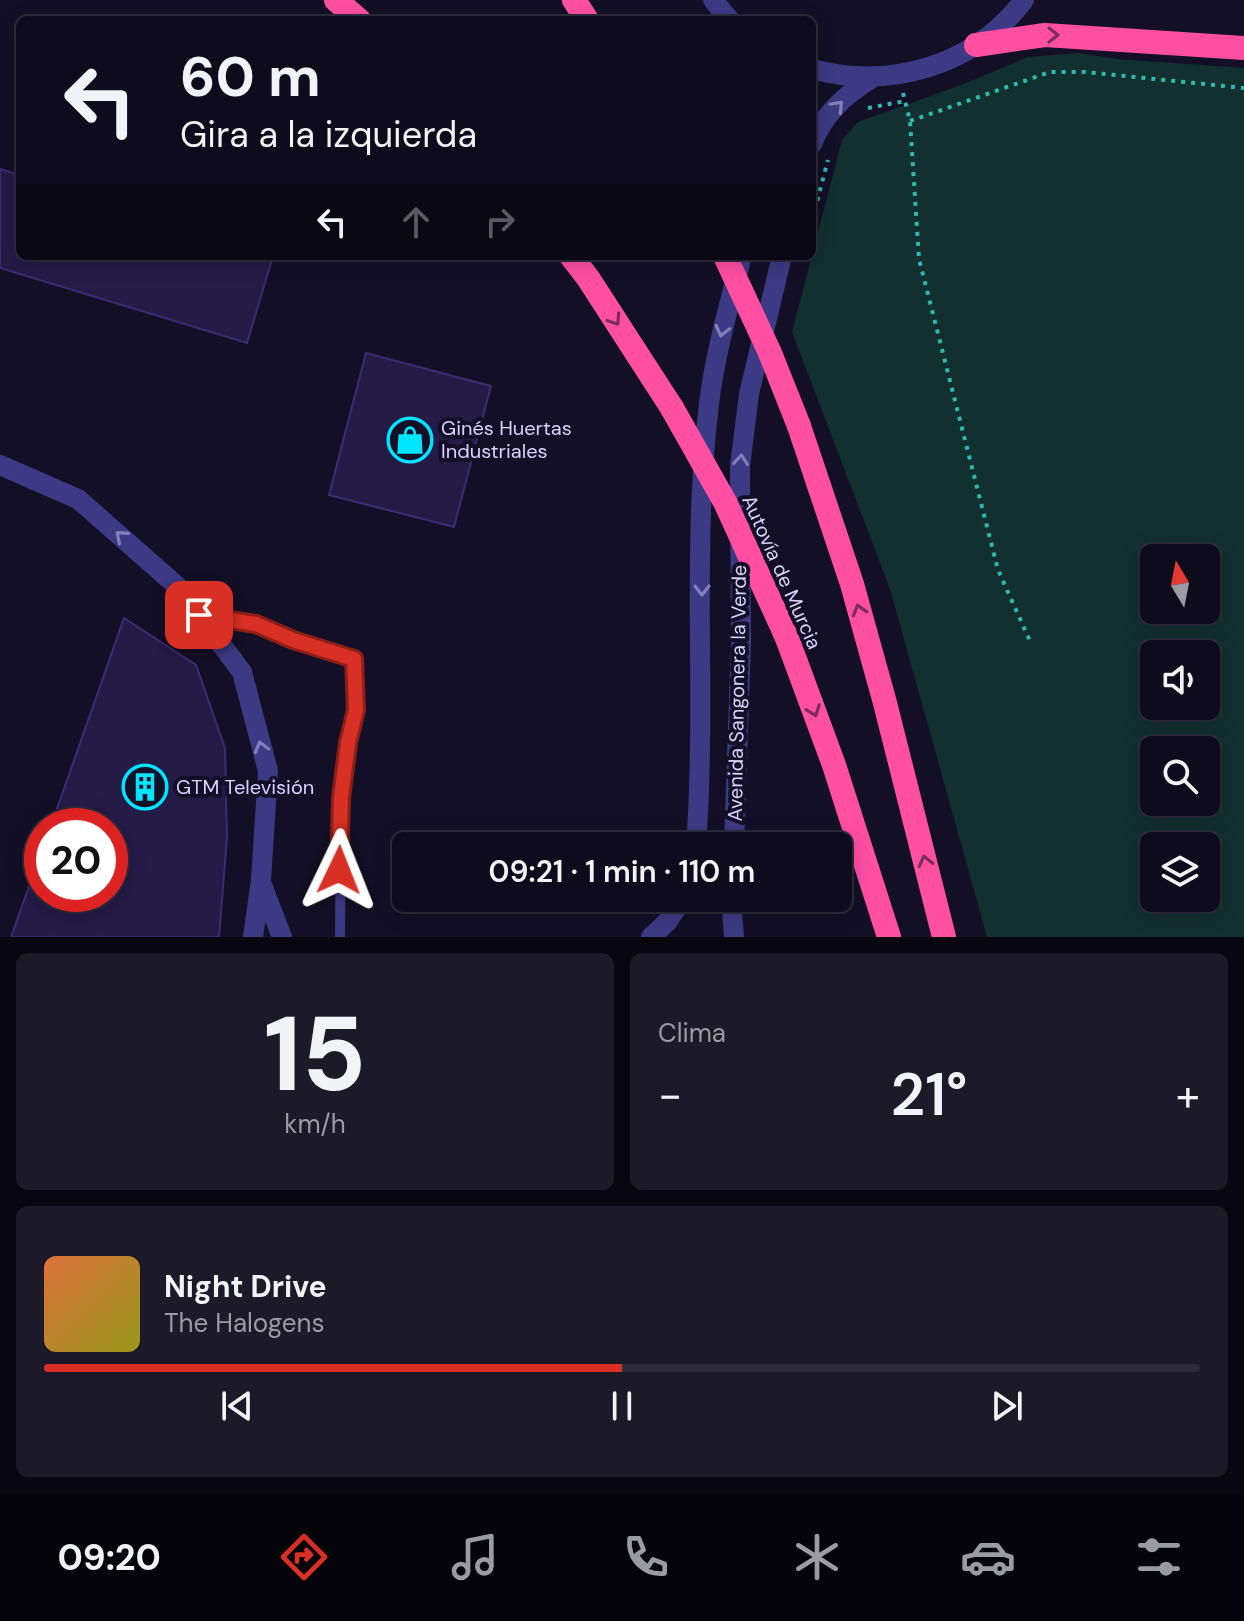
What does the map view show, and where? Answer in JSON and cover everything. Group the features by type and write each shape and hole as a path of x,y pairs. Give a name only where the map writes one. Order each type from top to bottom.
{"highway":[{"path":"336,0 354,16"},
{"path":"976,45 1045,35 1244,48"},
{"name":"Autovía de Murcia","path":"574,260 672,408 725,502 787,638 834,765 889,937"},
{"path":"727,260 770,353 799,426 852,584 944,937"}],"street":[{"path":"713,0 727,16"},
{"path":"816,70 874,77 926,69 976,45 998,29 1024,0"},
{"path":"822,146 831,111 874,77"},
{"name":"Avenida Sangonera la Verde","path":"697,832 701,745 705,435 719,345 741,260"},
{"name":"Avenida Sangonera la Verde","path":"734,832 741,641 740,466 749,394 781,260"},
{"path":"0,465 78,499 177,586 242,672 268,771 261,880 253,937"},
{"path":"261,880 282,937"},
{"path":"651,937 674,912"},
{"path":"732,912 734,937"}],"lane":[{"path":"199,615 256,624 293,640 354,659 356,710 341,798 340,937"}],"path":[{"path":"910,121 1050,72 1085,72 1244,88"},
{"path":"899,75 910,121 919,259 998,570 1030,641"},
{"path":"859,113 867,108 905,101"},
{"path":"816,190 822,146"}],"green space":[{"path":"1078,53 1117,59 1244,68 1244,937 987,937 890,589 792,332 811,260 816,260 816,240 842,140 858,122 1028,57"}],"building":[{"path":"0,169 16,174 16,260 272,260 247,343 0,268"},
{"name":"Ginés Huertas Industriales","path":"366,353 491,386 454,527 329,495"},
{"name":"GTM Televisión","path":"124,618 196,665 225,748 227,837 219,937 11,937 24,901 24,912 128,912 128,808 57,808"}],"place":[{"name":"Ginés Huertas Industriales","path":"410,440"},
{"name":"GTM Televisión","path":"145,787"}],"route":[{"path":"199,615 256,624 293,640 354,659 356,710 341,798 339,870"}]}
